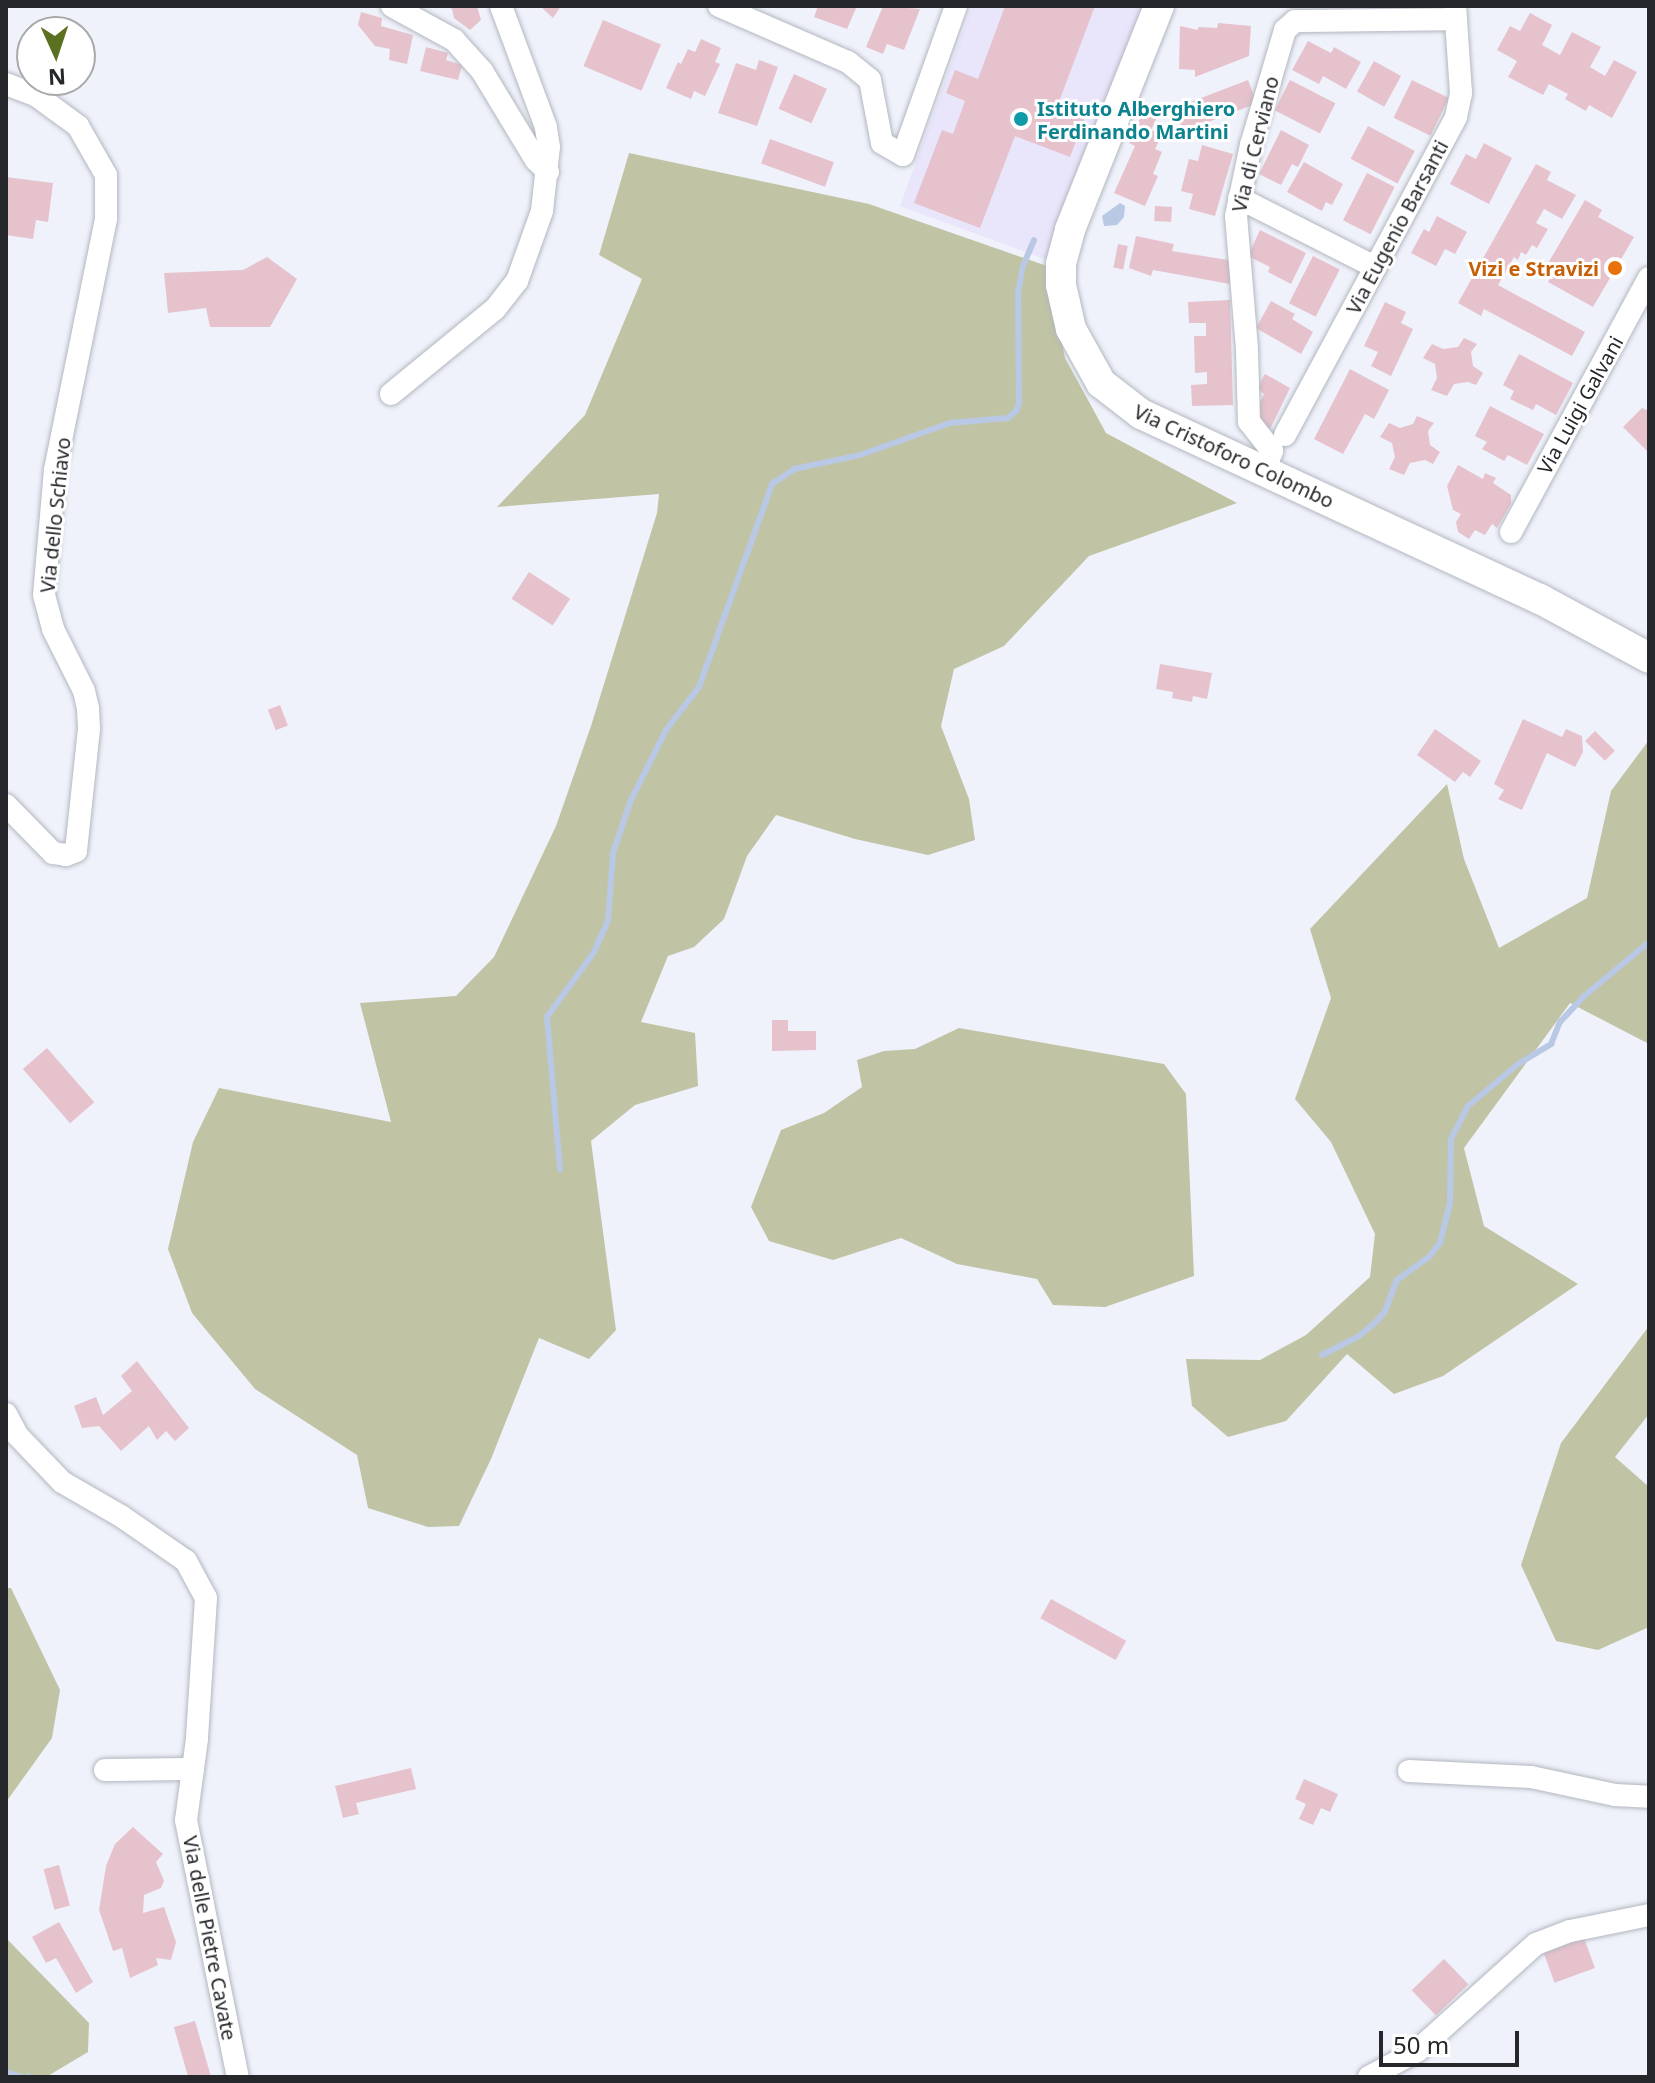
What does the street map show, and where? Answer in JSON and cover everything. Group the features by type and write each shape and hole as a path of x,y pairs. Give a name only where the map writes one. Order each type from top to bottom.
{"main road":[{"name":"Via Cristoforo Colombo","path":"1159,6 1065,245 1061,285 1068,317 1087,365 1126,406 1593,625 1649,658"}],"street":[{"path":"392,6 454,40 482,71 536,160 548,172"},
{"path":"391,394 495,309 517,281 542,211 548,172 546,127 501,6"},
{"path":"719,6 848,62 870,80 882,143 903,155 956,6"},
{"name":"Via di Cerviano","path":"1264,471 1272,448 1249,422 1247,349 1237,248 1239,198 1255,131 1289,24 1456,12"},
{"name":"Via Eugenio Barsanti","path":"1285,435 1456,117 1461,93 1456,12"},
{"name":"Via dello Schiavo","path":"6,84 37,96 78,126 106,175 106,219 55,470 44,595 53,629 84,691 88,709 89,729 76,851 66,855 53,853 6,805"},
{"path":"1239,198 1375,267"},
{"name":"Via Luigi Galvani","path":"1511,532 1646,291"},
{"name":"Via delle Pietre Cavate","path":"6,1414 17,1435 62,1482 121,1516 186,1561 206,1598 186,1820 238,2077"},
{"path":"105,1770 193,1769"},
{"path":"1409,1771 1531,1777 1615,1795 1649,1797"},
{"path":"1369,2077 1417,2051 1536,1944 1570,1931 1649,1915"}],"shaded area":[{"path":"972,6 1149,6 1050,261 900,206"}],"green space":[{"path":"629,153 869,204 1047,266 1065,358 1106,433 1237,503 1089,556 1004,646 954,669 941,726 969,799 975,840 928,855 855,839 776,815 747,856 724,919 694,947 668,956 641,1022 695,1033 698,1086 635,1105 591,1141 616,1330 589,1359 539,1338 491,1459 459,1526 428,1527 368,1508 357,1455 255,1389 192,1313 168,1249 193,1142 219,1088 391,1122 360,1003 456,996 494,957 556,826 591,726 657,513 659,494 497,507 585,415 642,279 599,255"},
{"path":"1649,740 1649,1044 1570,1003 1464,1148 1484,1226 1578,1284 1443,1376 1394,1394 1347,1354 1286,1421 1228,1437 1192,1406 1186,1359 1260,1360 1306,1335 1370,1277 1375,1234 1331,1142 1295,1099 1331,998 1310,929 1447,784 1464,859 1499,948 1587,898 1611,791"},
{"path":"959,1028 1164,1064 1186,1094 1194,1276 1105,1307 1053,1305 1037,1279 957,1264 901,1238 833,1260 769,1241 751,1207 781,1130 824,1113 862,1087 857,1060 884,1051 915,1049"},
{"path":"1649,1326 1649,1414 1615,1457 1649,1487 1649,1627 1598,1650 1556,1641 1521,1565 1561,1443"},
{"path":"6,1588 11,1588 60,1690 52,1738 6,1802"},
{"path":"6,1938 89,2023 88,2052 46,2077 6,2077"}],"water":[{"path":"1120,203 1125,206 1124,217 1117,225 1104,226 1102,216"}],"building":[{"path":"446,6 477,6 481,20 470,30 454,18 452,9"},
{"path":"540,6 561,6 553,18"},
{"path":"818,6 857,6 847,29 814,17"},
{"path":"883,6 920,9 904,50 887,44 883,54 866,47"},
{"name":"Istituto Alberghiero Ferdinando Martini","path":"1005,6 1095,6 1060,99 1088,109 1070,157 1015,136 980,228 914,203 942,130 953,134 965,101 946,93 955,70 978,79"},
{"path":"361,12 382,18 381,26 413,35 407,64 389,60 390,49 375,46 358,25"},
{"path":"1530,13 1552,25 1542,45 1560,55 1572,32 1601,47 1590,67 1605,76 1614,60 1637,72 1612,118 1589,105 1586,111 1565,99 1568,94 1549,84 1543,95 1508,77 1517,61 1497,50 1510,26 1520,31"},
{"path":"603,20 661,45 641,91 583,66"},
{"path":"1218,23 1251,26 1249,56 1195,77 1195,70 1179,69 1180,26 1198,30 1198,27 1217,28"},
{"path":"701,39 721,48 715,62 720,64 705,96 694,91 691,99 666,88 678,62 681,64 688,49 695,52"},
{"path":"1308,41 1331,53 1334,47 1361,62 1346,89 1323,76 1319,84 1292,70"},
{"path":"426,47 448,53 446,60 462,65 458,80 420,71"},
{"path":"759,60 778,67 757,126 718,113 736,63 756,70"},
{"path":"1374,61 1401,76 1384,107 1357,92"},
{"path":"794,74 827,89 811,123 779,109"},
{"path":"1248,80 1257,103 1183,132 1174,108"},
{"path":"1290,80 1335,103 1320,133 1275,110"},
{"path":"1412,80 1449,98 1430,136 1394,118"},
{"path":"1144,109 1158,115 1151,130 1162,135 1155,149 1162,152 1153,174 1158,176 1145,206 1114,193 1135,146 1129,143"},
{"path":"1368,126 1415,151 1397,184 1351,159"},
{"path":"1281,130 1309,145 1298,167 1292,164 1281,185 1259,174"},
{"path":"770,139 834,162 825,187 761,163"},
{"path":"1484,143 1512,158 1489,204 1450,184 1466,154 1476,159"},
{"path":"1202,145 1233,154 1215,216 1189,209 1193,194 1181,191 1189,159 1198,161"},
{"path":"1304,162 1343,184 1332,205 1326,202 1322,211 1287,192"},
{"path":"1536,164 1551,172 1547,180 1576,195 1562,219 1544,209 1536,223 1548,229 1537,248 1532,245 1526,255 1521,252 1518,260 1514,257 1498,285 1585,332 1572,356 1484,309 1481,316 1458,303"},
{"path":"1367,173 1395,187 1371,234 1343,220"},
{"path":"6,177 53,183 48,222 36,220 33,239 6,235"},
{"path":"1585,200 1602,210 1598,217 1634,237 1593,307 1548,282 1555,269 1547,265"},
{"path":"1155,206 1172,207 1171,222 1154,221"},
{"path":"1437,216 1467,232 1455,254 1445,249 1436,266 1411,253 1424,229 1429,232"},
{"path":"1260,230 1306,253 1291,284 1268,272 1270,267 1248,256"},
{"path":"1136,236 1174,244 1172,251 1234,261 1230,284 1153,270 1151,276 1129,268"},
{"path":"1118,244 1128,246 1123,269 1113,268"},
{"path":"1313,256 1340,270 1316,317 1289,303"},
{"path":"267,257 297,279 270,327 210,327 206,308 168,313 164,273 243,270"},
{"path":"1230,300 1233,405 1192,406 1191,385 1207,384 1207,372 1195,373 1194,336 1206,336 1206,323 1189,323 1188,302"},
{"path":"1271,301 1295,314 1292,319 1313,332 1301,354 1256,328"},
{"path":"1385,302 1406,312 1401,323 1413,329 1391,376 1371,366 1378,352 1364,346"},
{"path":"1464,338 1477,344 1471,352 1473,366 1483,373 1476,385 1468,382 1454,384 1447,396 1431,390 1437,378 1435,364 1423,358 1432,344 1443,349 1458,347"},
{"path":"1519,354 1573,383 1556,415 1536,404 1533,410 1510,399 1514,391 1503,385"},
{"path":"1350,369 1389,390 1374,419 1365,414 1343,454 1314,439"},
{"path":"1265,374 1290,388 1270,429 1259,424 1258,407 1264,394 1257,388"},
{"path":"1490,406 1544,434 1527,465 1508,455 1504,461 1482,449 1487,442 1475,436"},
{"path":"1642,408 1649,411 1649,453 1623,427"},
{"path":"1417,416 1434,423 1428,431 1430,445 1440,452 1433,464 1425,460 1410,463 1404,475 1389,469 1395,457 1392,443 1380,437 1389,423 1400,428 1413,424"},
{"path":"1458,465 1483,479 1485,473 1496,478 1493,483 1511,495 1511,504 1497,528 1492,524 1485,535 1475,530 1469,539 1458,532 1456,522 1461,514 1453,510 1447,486"},
{"path":"529,572 570,599 553,626 512,599"},
{"path":"1160,664 1212,673 1207,699 1193,696 1192,702 1172,698 1173,692 1156,689"},
{"path":"280,705 288,726 276,730 268,710"},
{"path":"1523,719 1562,737 1566,729 1582,736 1583,752 1575,767 1547,753 1522,810 1498,799 1504,790 1494,784"},
{"path":"1435,729 1481,761 1470,777 1463,772 1455,782 1417,755"},
{"path":"1595,731 1615,751 1605,761 1585,741"},
{"path":"772,1020 788,1020 788,1031 816,1031 816,1050 772,1051"},
{"path":"47,1048 94,1102 70,1123 23,1069"},
{"path":"137,1361 189,1428 175,1441 166,1431 157,1440 149,1426 121,1451 99,1426 82,1428 74,1406 96,1397 103,1415 132,1391 121,1376"},
{"path":"1051,1599 1126,1641 1116,1660 1040,1618"},
{"path":"411,1768 416,1789 356,1803 359,1814 343,1818 335,1786"},
{"path":"1304,1779 1338,1794 1330,1812 1321,1808 1313,1825 1299,1819 1306,1804 1295,1799"},
{"path":"133,1827 163,1854 156,1862 164,1881 161,1888 144,1895 143,1913 164,1907 176,1942 171,1960 156,1958 158,1965 130,1978 122,1948 113,1951 99,1910 106,1866 115,1844"},
{"path":"59,1865 70,1906 54,1910 44,1869"},
{"path":"59,1922 93,1982 76,1993 56,1958 46,1963 32,1937"},
{"path":"1584,1938 1595,1968 1555,1983 1544,1953"},
{"path":"1444,1959 1468,1984 1436,2015 1412,1990"},
{"path":"195,2021 211,2077 188,2077 174,2027"}],"waterway":[{"path":"560,1169 547,1017 594,952 608,920 613,853 631,800 666,730 699,687 772,484 794,469 860,455 950,423 1008,418 1016,411 1019,403 1018,293 1023,266 1034,240"},
{"path":"1322,1355 1359,1336 1377,1321 1385,1311 1397,1280 1429,1257 1440,1243 1450,1203 1451,1139 1468,1106 1518,1064 1551,1044 1560,1022 1583,997 1649,942"},
{"path":"6,2072 21,2077"}],"place":[{"name":"Istituto Alberghiero Ferdinando Martini","path":"1021,119"},
{"name":"Vizi e Stravizi","path":"1615,268"}]}
